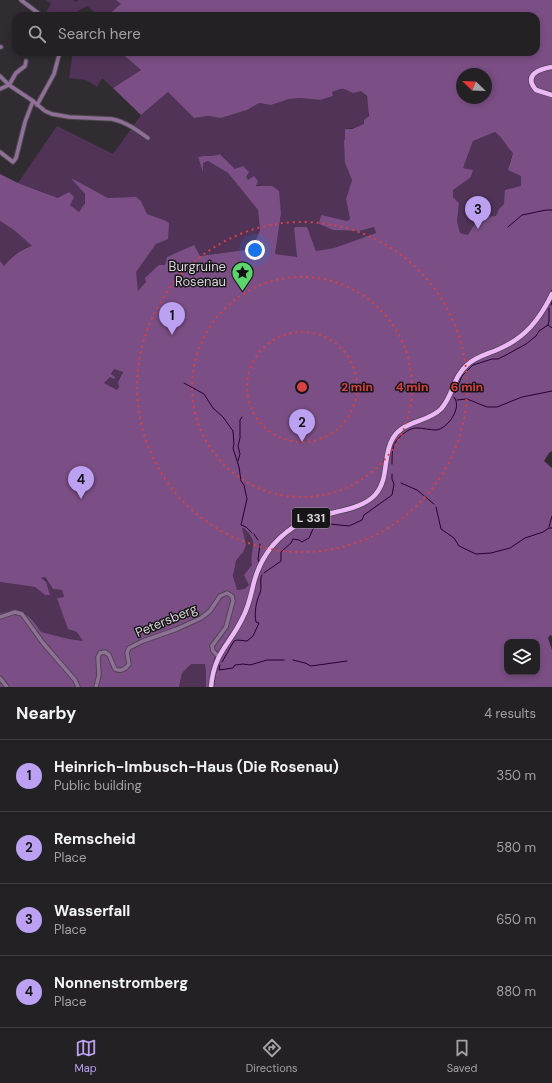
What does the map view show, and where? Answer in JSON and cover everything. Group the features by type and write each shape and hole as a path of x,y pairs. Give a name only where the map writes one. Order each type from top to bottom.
{"main road":[{"path":"552,68 537,70 533,75 532,82 536,90 552,95"},
{"name":"L 331","path":"211,687 217,655 243,618 248,607 257,572 274,544 288,531 302,522 358,505 371,498 383,481 388,448 396,433 406,426 438,412 447,402 457,377 465,366 476,358 508,345 520,337 535,322 552,294"}],"street":[{"path":"21,0 37,12"},
{"path":"37,105 54,74 59,56"},
{"path":"0,89 9,85 16,73 25,66 26,61"},
{"path":"0,76 9,85 48,113 60,117 115,119 132,126 148,138"},
{"path":"0,152 13,162 16,158 25,122 33,101"},
{"name":"Petersberg","path":"96,687 99,676 98,657 100,653 105,652 109,655 115,669 125,669 129,664 127,653 129,648 202,618 210,611 222,594 227,593 233,598 232,607 226,627 212,646 212,650 217,655"},
{"path":"0,617 15,612 25,616 43,643 75,680 78,687"},
{"path":"0,678 7,687"}],"shaded area":[{"path":"46,0 73,0 76,2 78,0 116,0 122,4 112,12 94,12 87,6 76,12 46,12 51,4"},
{"path":"116,0 552,0 552,66 538,68 531,76 537,92 552,97 552,289 538,314 519,335 503,345 475,357 461,368 439,408 429,415 408,423 394,433 387,446 384,469 380,484 372,495 362,502 303,519 287,529 260,561 246,607 240,619 215,657 211,671 210,687 206,687 205,664 191,664 182,673 179,687 0,687 0,613 14,611 20,612 28,616 41,632 83,641 77,632 68,629 57,598 64,597 62,590 53,589 45,577 41,578 46,582 50,595 45,595 35,587 0,582 0,261 4,266 17,254 32,246 14,230 0,221 0,174 18,183 58,198 69,192 74,197 70,205 79,212 85,203 85,194 71,178 108,198 136,197 141,201 147,214 169,223 168,239 156,244 136,272 138,291 146,282 145,278 159,265 165,265 167,257 194,245 200,256 252,249 260,230 258,210 228,173 208,161 203,163 203,172 198,157 220,154 235,169 243,166 249,172 246,177 248,180 254,176 258,181 256,186 272,186 279,191 281,214 275,254 297,257 295,227 307,227 316,251 334,248 376,233 374,227 359,231 333,230 319,224 321,215 347,221 350,219 346,199 352,180 345,163 345,129 352,129 364,124 364,120 369,116 367,96 361,91 353,93 345,89 341,89 332,92 333,96 320,100 300,98 289,99 271,105 259,103 247,110 221,118 208,116 194,118 168,92 141,115 113,88 141,70 125,56 540,56 540,12 112,12 121,4","holes":["495,132 513,153 508,170 521,176 521,186 505,190 504,204 499,209 496,216 486,217 476,223 468,235 460,233 457,221 459,203 453,197 453,190 471,177 473,170 463,168 473,141","114,369 123,372 118,382 119,387 117,390 104,383 110,377 114,379 115,377 111,374","242,528 244,528 252,538 253,542 251,559 252,565 244,575 249,585 244,589 237,590 233,576 236,561 246,545"]},
{"path":"72,56 125,56 141,70 113,88 102,78 97,87 86,80 69,78"},
{"path":"552,69 552,94 537,87 535,85 534,78 537,73"},
{"path":"342,88 359,90 364,93 368,101 369,110 367,119 363,124 345,129 345,163 352,180 346,199 350,219 347,221 335,219 319,224 333,230 359,231 374,227 376,233 334,248 316,251 310,234 294,229 297,258 275,254 281,214 260,186 255,185 245,178 221,154 201,157 198,158 203,170 203,163 208,161 228,173 258,210 260,230 252,249 200,256 174,254 167,257 165,265 138,291 135,273 156,244 164,220 147,214 141,201 108,198 72,179 83,191 85,198 83,207 79,212 57,198 18,183 57,126 113,154 141,115 168,92 194,118 208,116 221,118 247,110 259,103 271,105 289,99 300,98 320,100 333,96 332,92"},
{"path":"495,132 513,153 509,163 521,176 521,186 499,209 496,217 479,220 468,235 460,233 457,221 459,203 453,197 453,189 471,177 473,170 463,168 473,141"},
{"path":"0,221 14,230 32,246 17,253 4,266 0,261"},
{"path":"552,297 552,451 544,461 552,468 552,636 550,635 548,638 552,650 552,687 214,687 221,658 230,640 242,623 264,562 272,549 287,533 309,521 356,508 381,489 390,451 396,436 409,426 433,418 442,410 459,375 471,364 524,335"},
{"path":"114,369 123,371 118,382 119,387 117,390 104,383 110,377 114,379 111,375"},
{"path":"242,528 245,528 255,544 249,584 244,589 236,590 234,570 243,552"},
{"path":"41,577 44,577 53,589 62,590 64,597 57,598 83,641 41,632 29,616 20,612 14,611 0,613 0,582 35,587 45,595"},
{"path":"191,664 205,664 206,687 179,687 182,673"}],"waterway":[{"path":"508,227 522,215 552,210"},
{"path":"455,393 462,376 473,365 492,359 498,359 526,344 536,336 539,331 548,325 549,308"},
{"path":"548,325 552,328"},
{"path":"184,383 204,394 213,408 223,417 233,431 233,448 247,499 241,525 246,527 252,533"},
{"path":"457,400 467,399 487,407 497,407 522,397 552,391"},
{"path":"392,464 393,450 399,437 415,428 440,429 449,422 457,407 454,397"},
{"path":"238,461 240,454 238,446 240,438 240,420 242,417"},
{"path":"264,573 281,561 281,552 291,543 293,539 302,542 309,538 313,529 320,522 324,521 330,524 349,526 362,520 364,515 392,495 394,484 392,474"},
{"path":"401,483 417,490 434,504"},
{"path":"436,507 441,529 454,538 459,546 476,554 491,553 510,548 525,538 552,528"},
{"path":"549,527 552,516"},
{"path":"254,534 258,540"},
{"path":"259,562 260,544"},
{"path":"222,662 234,641 247,641 253,636 259,623 256,622 255,611 257,600 261,591 262,575"},
{"path":"220,665 219,670 233,668 235,665 250,665 267,660 284,660"},
{"path":"293,660 311,666 347,661"}],"place":[{"name":"Wasserfall","path":"478,229"},
{"name":"Burgruine Rosenau","path":"242,292"},
{"name":"Heinrich-Imbusch-Haus (Die Rosenau)","path":"172,335"},
{"name":"Remscheid","path":"302,442"},
{"name":"Nonnenstromberg","path":"81,499"}]}
